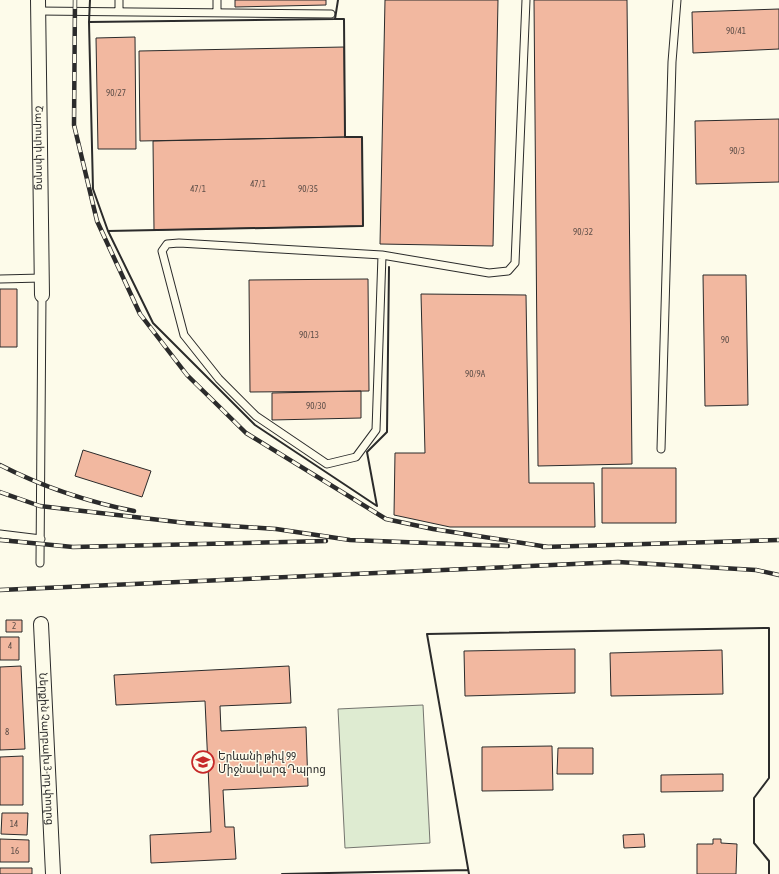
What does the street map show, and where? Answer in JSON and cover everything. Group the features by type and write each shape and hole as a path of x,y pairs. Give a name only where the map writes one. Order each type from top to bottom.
{"street":[{"name":"Շարուրի փողոց","path":"38,6 42,295"},
{"name":"Ներքին Չարբախ 3-րդ փողոց","path":"41,624 53,874"}],"lane":[{"path":"119,0 119,12"},
{"path":"217,0 217,13"},
{"path":"382,255 376,430 356,457 327,464 256,416 219,379 184,335 162,251 167,244 179,243 382,255 489,273 508,271 515,264 526,0"},
{"path":"661,449 672,62 677,0"},
{"path":"38,6 119,12 331,14"},
{"path":"0,279 42,278"},
{"path":"40,563 42,295"},
{"path":"0,534 41,538"}],"green space":[{"path":"423,705 430,843 345,848 338,709"}],"building":[{"path":"235,0 326,0 326,5 235,7"},
{"path":"385,0 498,0 493,246 380,244"},
{"path":"534,0 627,0 632,464 538,466"},
{"path":"779,9 779,49 693,53 692,12"},
{"path":"135,37 136,149 98,149 96,38"},
{"path":"344,47 345,137 140,141 139,51"},
{"path":"779,119 779,182 696,184 695,121"},
{"path":"362,137 363,226 154,230 153,141"},
{"path":"703,275 746,275 748,405 705,406"},
{"path":"368,279 369,391 250,392 249,280"},
{"path":"0,289 17,289 17,347 0,347"},
{"path":"421,294 526,295 529,483 594,483 595,527 450,527 394,515 395,453 425,453"},
{"path":"361,391 361,418 272,420 272,393"},
{"path":"83,450 151,471 142,497 75,476"},
{"path":"602,468 676,468 676,523 602,523"},
{"path":"6,620 22,620 22,632 6,632"},
{"path":"0,637 19,637 19,660 0,660"},
{"path":"575,649 575,693 465,696 464,651"},
{"path":"722,650 723,694 611,696 610,653"},
{"path":"21,666 25,749 0,750 0,667"},
{"path":"289,666 291,703 220,706 221,731 306,727 308,786 223,790 225,827 234,827 236,859 151,863 150,835 211,832 205,701 116,705 114,675"},
{"path":"552,746 553,790 482,791 482,747"},
{"path":"558,748 593,748 593,774 557,774"},
{"path":"23,756 23,805 0,805 0,757"},
{"path":"723,774 723,791 661,792 661,775"},
{"path":"2,813 28,813 27,835 1,834"},
{"path":"644,834 645,847 624,848 623,835"},
{"path":"0,839 29,840 29,862 0,862"},
{"path":"713,839 721,839 721,843 737,844 736,874 697,874 697,844 713,844"},
{"path":"0,868 32,868 32,874 0,874"}],"railway":[{"path":"75,0 74,125 97,221 140,314 187,375 246,433 386,519 433,529 548,547"},
{"path":"0,465 32,480 82,498 134,511"},
{"path":"0,492 40,506 186,523 276,529 350,540 508,546"},
{"path":"0,540 73,547 326,541"},
{"path":"543,547 779,540"},
{"path":"0,590 618,562 756,570 779,575"}],"wall":[{"path":"90,0 89,22 91,22"},
{"path":"335,19 338,0"},
{"path":"335,19 344,19 345,137 362,137 363,226 108,231 93,189 89,22 335,19"},
{"path":"108,231 153,323 255,425 377,506 367,452 387,432 389,267"},
{"path":"469,874 427,634 769,628 769,778 754,798 754,843 769,861 769,874"},
{"path":"282,874 468,870"}],"place":[{"name":"Երևանի թիվ 99 Միջնակարգ Դպրոց","path":"203,762"}]}
